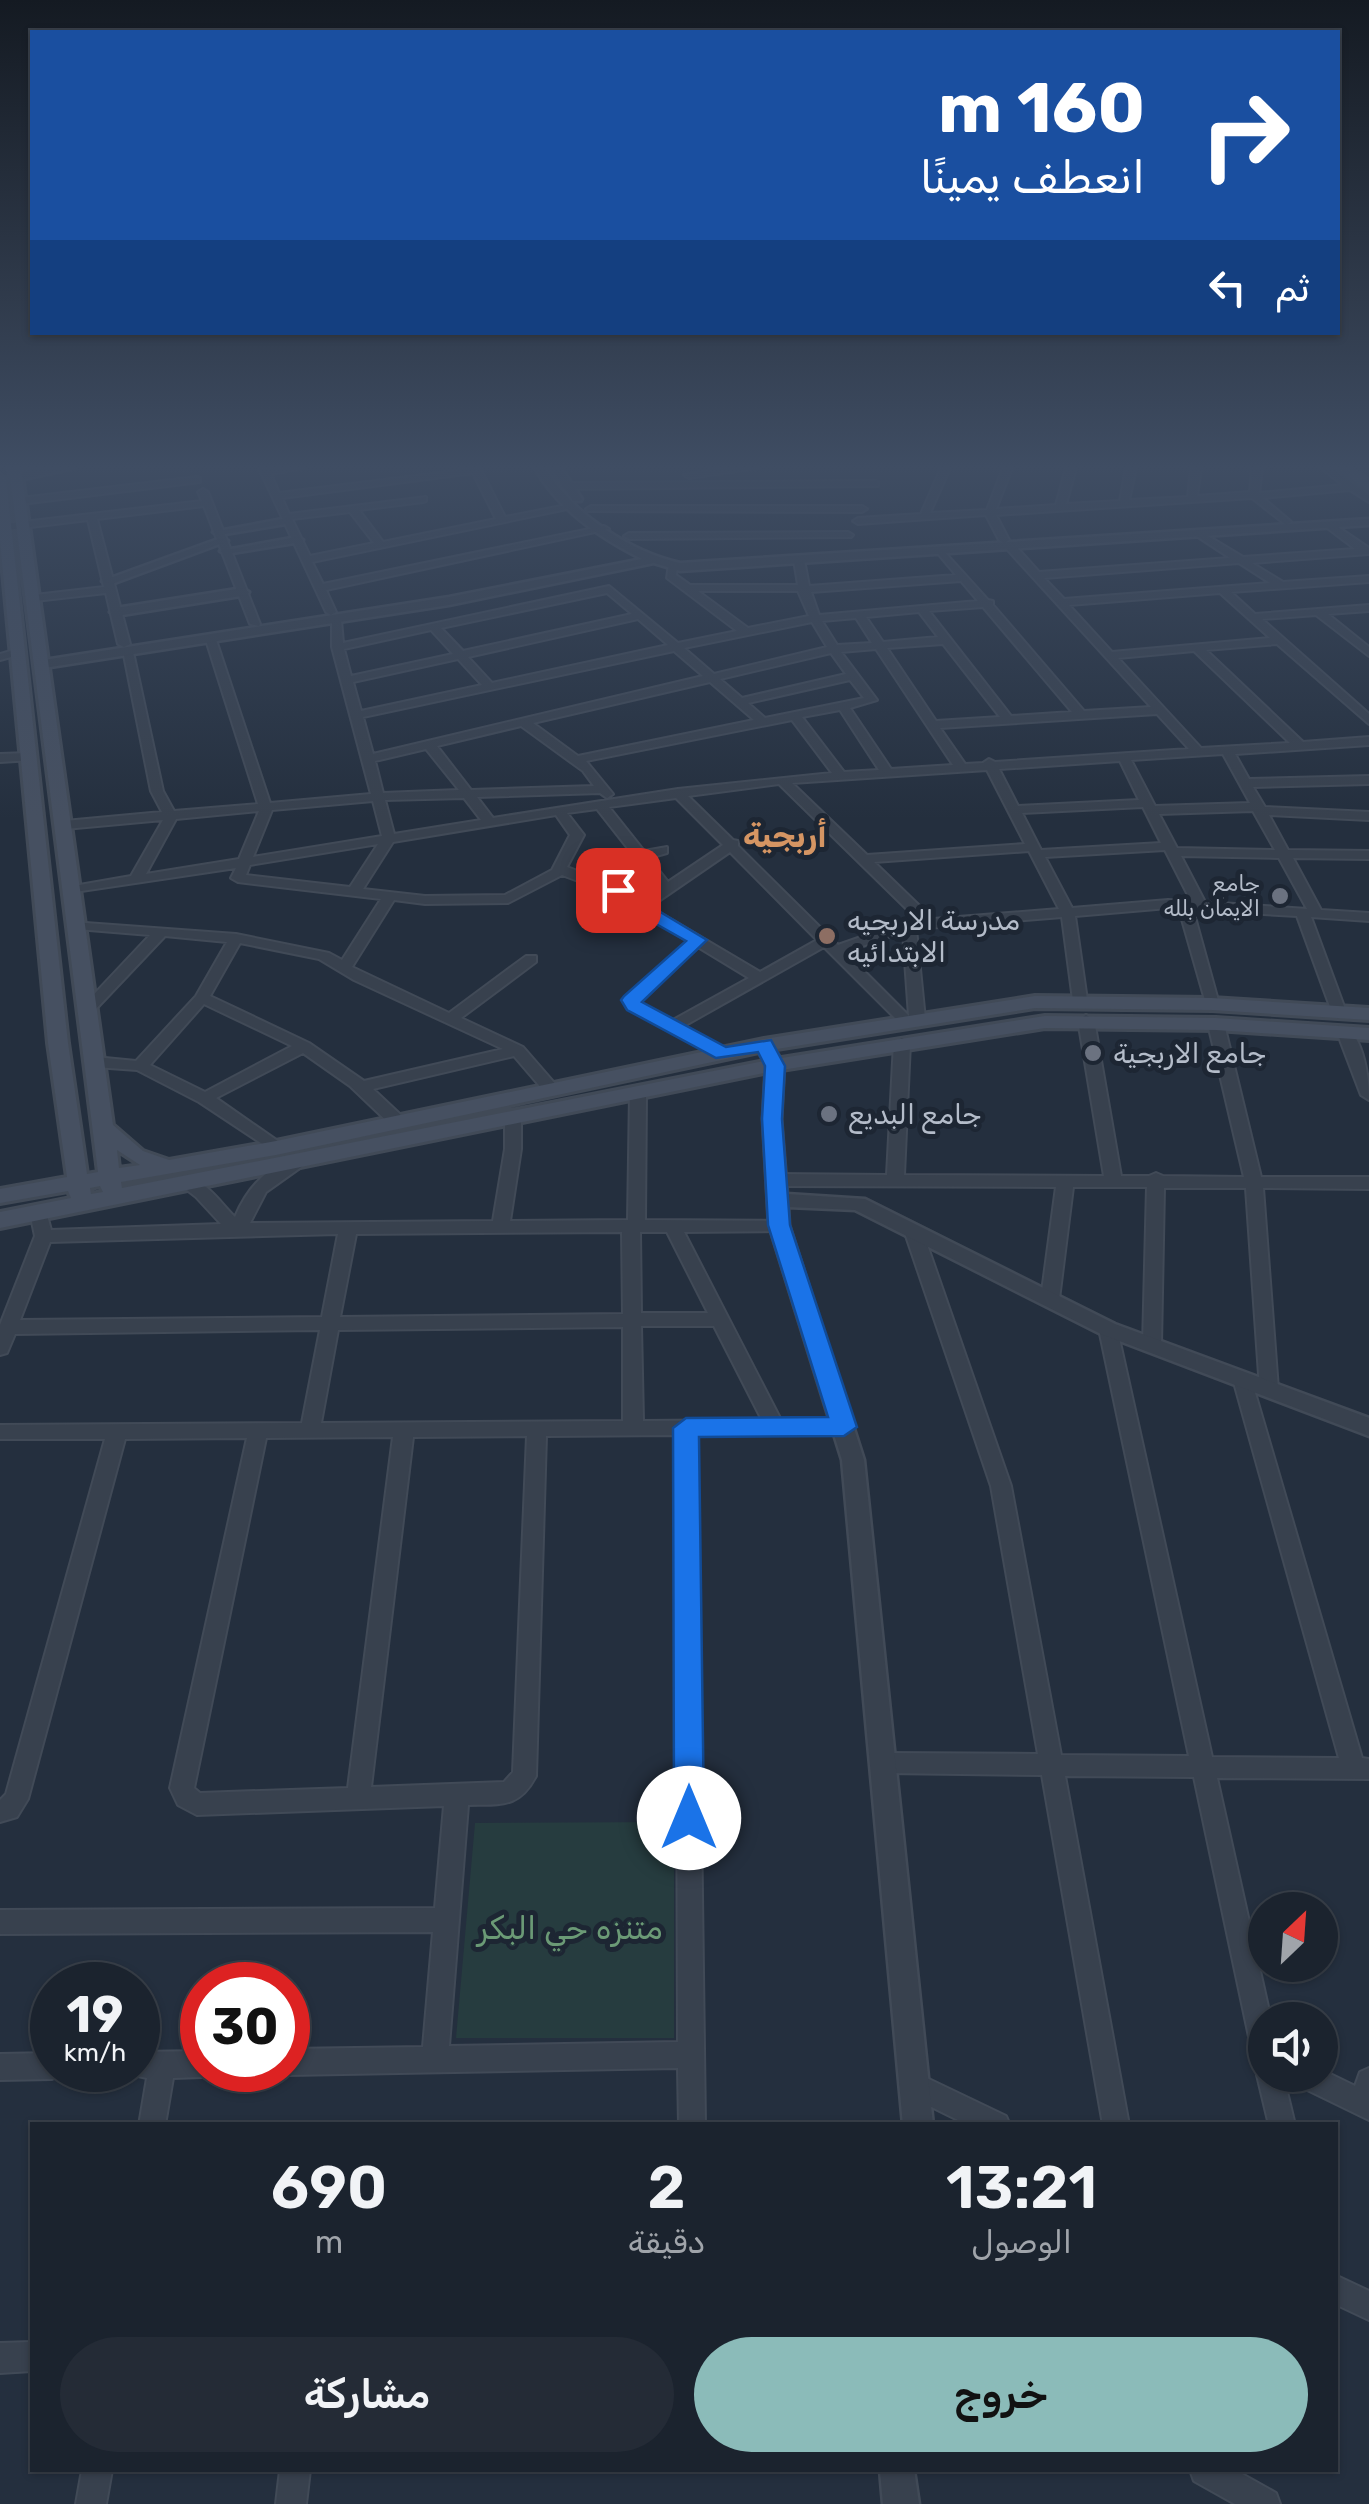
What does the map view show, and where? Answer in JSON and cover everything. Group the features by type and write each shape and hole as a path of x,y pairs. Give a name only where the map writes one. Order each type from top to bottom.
{"main road":[{"path":"31,585 112,1187"},
{"path":"5,586 9,655 28,757 80,1204"},
{"path":"34,808 49,811 62,802"},
{"path":"36,836 50,828 65,829"},
{"path":"103,1127 136,1156 179,1175 276,1148 723,1053 769,1055 902,1044 1083,1010"},
{"path":"0,1220 80,1204 112,1187 298,1161 638,1094 769,1055 911,1020 1083,1010 1342,1022 1369,1014"},
{"path":"1342,1022 1369,1034"},
{"path":"66,1096 98,1090"},
{"path":"3,1196 42,1184 63,1170 72,1143"},
{"path":"3,1196 78,1180 112,1187"}],"street":[{"path":"35,598 109,585 157,791 171,816"},
{"path":"239,585 255,624"},
{"path":"318,585 334,616 338,647 389,838"},
{"path":"320,588 335,585"},
{"path":"126,648 210,640 510,585"},
{"path":"682,585 746,632"},
{"path":"575,760 871,700 813,619 802,585"},
{"path":"686,588 802,589 863,585"},
{"path":"971,585 1081,715"},
{"path":"1046,585 1196,751"},
{"path":"1062,602 1296,585"},
{"path":"338,647 609,589 763,722"},
{"path":"1222,590 1369,720"},
{"path":"116,612 178,596 242,592"},
{"path":"357,715 813,619 988,603"},
{"path":"1252,617 1369,608"},
{"path":"923,610 1008,720"},
{"path":"1318,612 1369,654"},
{"path":"43,660 255,624 334,616"},
{"path":"349,680 638,616"},
{"path":"860,616 959,765"},
{"path":"434,627 489,686"},
{"path":"210,640 266,808 238,878 390,896 508,899 559,868 577,835 559,811"},
{"path":"367,758 834,648 946,640"},
{"path":"1111,655 1278,641"},
{"path":"1198,648 1300,746"},
{"path":"738,702 854,676"},
{"path":"1351,704 1369,702"},
{"path":"843,706 885,770"},
{"path":"933,726 1159,710"},
{"path":"795,716 839,774"},
{"path":"523,722 575,760 606,799 666,890"},
{"path":"65,829 376,797 606,799 885,770 1369,741"},
{"path":"429,744 490,822"},
{"path":"1227,750 1286,851 1369,1095"},
{"path":"1123,756 1172,849 1193,905 1254,1182 1269,1389"},
{"path":"0,758 28,757"},
{"path":"989,763 1068,912 1113,1181"},
{"path":"782,780 930,924"},
{"path":"1248,783 1369,780"},
{"path":"678,792 911,1020"},
{"path":"73,890 559,811 606,799"},
{"path":"1014,810 1148,806 1369,816"},
{"path":"136,880 171,816"},
{"path":"354,892 389,838"},
{"path":"611,927 733,844"},
{"path":"864,859 1172,849 1369,856"},
{"path":"641,856 662,850"},
{"path":"559,868 644,904 760,978"},
{"path":"306,906 317,888"},
{"path":"344,968 390,896"},
{"path":"672,1028 760,978 833,945 910,925 1193,905 1369,917"},
{"path":"77,925 236,938 324,956 518,1050 550,1088"},
{"path":"910,925 911,1020"},
{"path":"88,1009 162,931"},
{"path":"140,1066 202,998 236,938"},
{"path":"698,940 631,1000 672,1028 723,1053"},
{"path":"450,1019 531,959"},
{"path":"202,998 304,1046 364,1086 399,1123"},
{"path":"895,1180 902,1044"},
{"path":"205,1098 304,1046"},
{"path":"364,1086 518,1050"},
{"path":"769,1055 778,1202 853,1460 918,2122"},
{"path":"95,1062 140,1066 205,1098 276,1148"},
{"path":"633,1428 630,1319 638,1094"},
{"path":"500,1226 514,1149 513,1118"},
{"path":"240,1229 249,1197 268,1178 298,1161"},
{"path":"179,1175 212,1200 221,1219 240,1229"},
{"path":"1152,1345 1156,1179"},
{"path":"44,1236 240,1229 672,1225 895,1180 1156,1179 1369,1184"},
{"path":"1050,1300 1065,1182"},
{"path":"778,1202 843,1200 913,1230 1108,1329 1369,1426"},
{"path":"0,1348 44,1236 40,1212"},
{"path":"672,1225 775,1427"},
{"path":"310,1430 348,1228"},
{"path":"913,1230 1001,1486 1115,2122"},
{"path":"9,1326 720,1319"},
{"path":"1108,1329 1254,2002"},
{"path":"885,1764 1361,1768 1242,1379"},
{"path":"0,1432 844,1427"},
{"path":"686,1428 692,2122"},
{"path":"358,1800 404,1429"},
{"path":"258,1430 182,1788 186,1797 197,1804 510,1793 524,1776 537,1429"},
{"path":"0,1811 9,1809 16,1798 118,1431"},
{"path":"434,2060 457,1796"},
{"path":"0,1922 444,1920"},
{"path":"310,2062 691,2056"},
{"path":"0,2067 30,2066"},
{"path":"912,2084 992,2122"},
{"path":"1338,2087 1367,2098"},
{"path":"151,2092 152,2122"},
{"path":"1274,2092 1281,2122"},
{"path":"1338,2290 1369,2306"},
{"path":"0,2358 30,2357"},
{"path":"91,2504 97,2472"},
{"path":"291,2504 295,2472"},
{"path":"897,2472 900,2504"},
{"path":"1209,2472 1265,2504"}],"green space":[{"name":"متنزه حي البكر","path":"674,1822 674,2038 456,2038 475,1823"}],"place":[{"name":"جامع الايمان بلله","path":"1280,896"},
{"name":"مدرسة الاربجيه الابتدائيه","path":"827,936"},
{"name":"جامع الاربجية","path":"1093,1053"},
{"name":"جامع البديع","path":"829,1114"}],"district":[{"name":"أربجية","path":"785,836"}],"route":[{"path":"618,890 648,902 640,907 698,940 631,1000 634,1006 723,1053 764,1045 775,1066 772,1119 779,1225 844,1427 686,1428 689,1818"}]}
